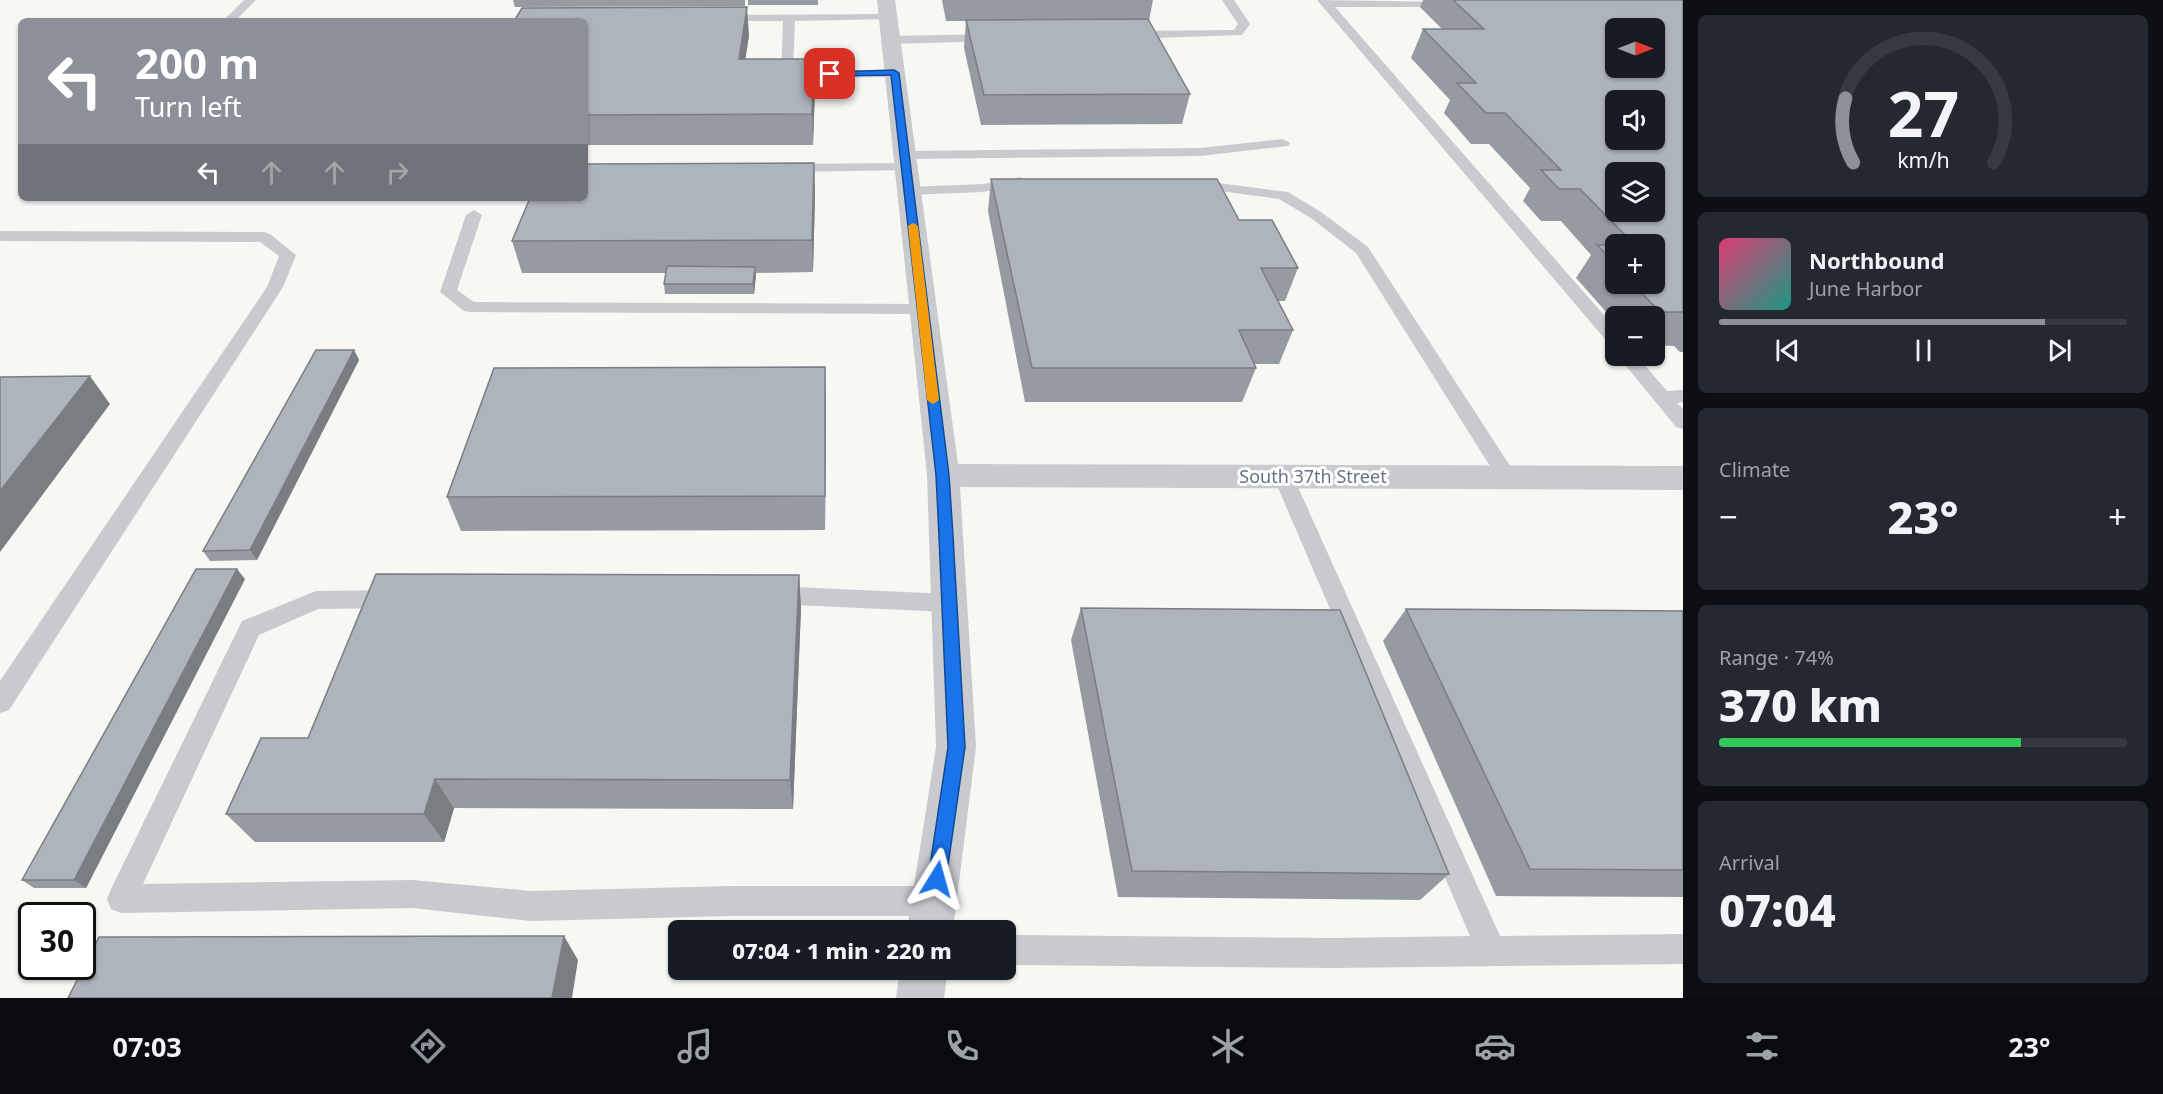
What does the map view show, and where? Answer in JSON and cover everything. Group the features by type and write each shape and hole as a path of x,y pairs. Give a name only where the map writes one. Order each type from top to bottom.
{"street":[{"path":"888,19 921,309 943,475 956,747 932,916"},
{"name":"South 37th Street","path":"943,475 1683,478"},
{"path":"920,998 922,980"}],"lane":[{"path":"232,18 250,0"},
{"path":"1118,36 1238,33 1244,24 1228,0"},
{"path":"1325,2 1468,4"},
{"path":"1325,2 1605,328"},
{"path":"714,18 888,19 1010,38"},
{"path":"789,18 787,75 894,73"},
{"path":"776,168 906,171 1200,152 1283,142"},
{"path":"906,171 982,188 1031,181"},
{"path":"1182,182 1283,195 1316,215 1362,249 1507,477"},
{"path":"474,215 448,292 470,307 921,309"},
{"path":"0,236 264,237 288,255 275,287 0,702"},
{"path":"1636,366 1683,422"},
{"path":"1662,397 1683,396"},
{"path":"1283,476 1491,951"},
{"path":"748,595 949,603"},
{"path":"412,599 316,600 250,628 121,899 412,894 531,906 732,901 932,916"},
{"path":"1016,950 1323,953 1683,949"}],"building":[{"path":"1453,0 1683,0 1683,312 1665,312 1665,306 1654,306 1643,294 1665,294 1665,234 1624,234 1612,222 1665,222 1665,162 1605,162 1605,214 1580,189 1559,189 1541,170 1561,170 1505,113 1486,113 1457,83 1476,83 1423,29 1484,29"},
{"path":"747,7 739,59 814,59 812,114 588,115 588,18 516,18 522,8"},
{"path":"1148,19 1190,94 984,95 966,20"},
{"path":"814,163 812,240 512,241 529,201 588,201 588,164"},
{"path":"991,179 1217,179 1239,220 1272,220 1298,268 1261,268 1293,330 1239,330 1256,368 1032,368"},
{"path":"1597,245 1605,245 1605,253"},
{"path":"667,266 755,267 753,284 664,284"},
{"path":"316,350 354,350 250,550 203,551"},
{"path":"825,367 825,496 447,497 494,368"},
{"path":"90,376 0,491 0,377"},
{"path":"196,569 237,569 74,880 22,880"},
{"path":"376,574 799,575 790,780 435,779 424,814 226,814 261,738 308,738"},
{"path":"1081,608 1340,610 1449,874 1132,871"},
{"path":"1406,609 1683,611 1683,870 1530,869"},
{"path":"564,936 552,998 68,998 77,980 96,980 96,943 99,937"}],"slow traffic":[{"path":"913,226 933,400"}],"route":[{"path":"830,74 894,73 943,475 956,747 937,879"}]}
